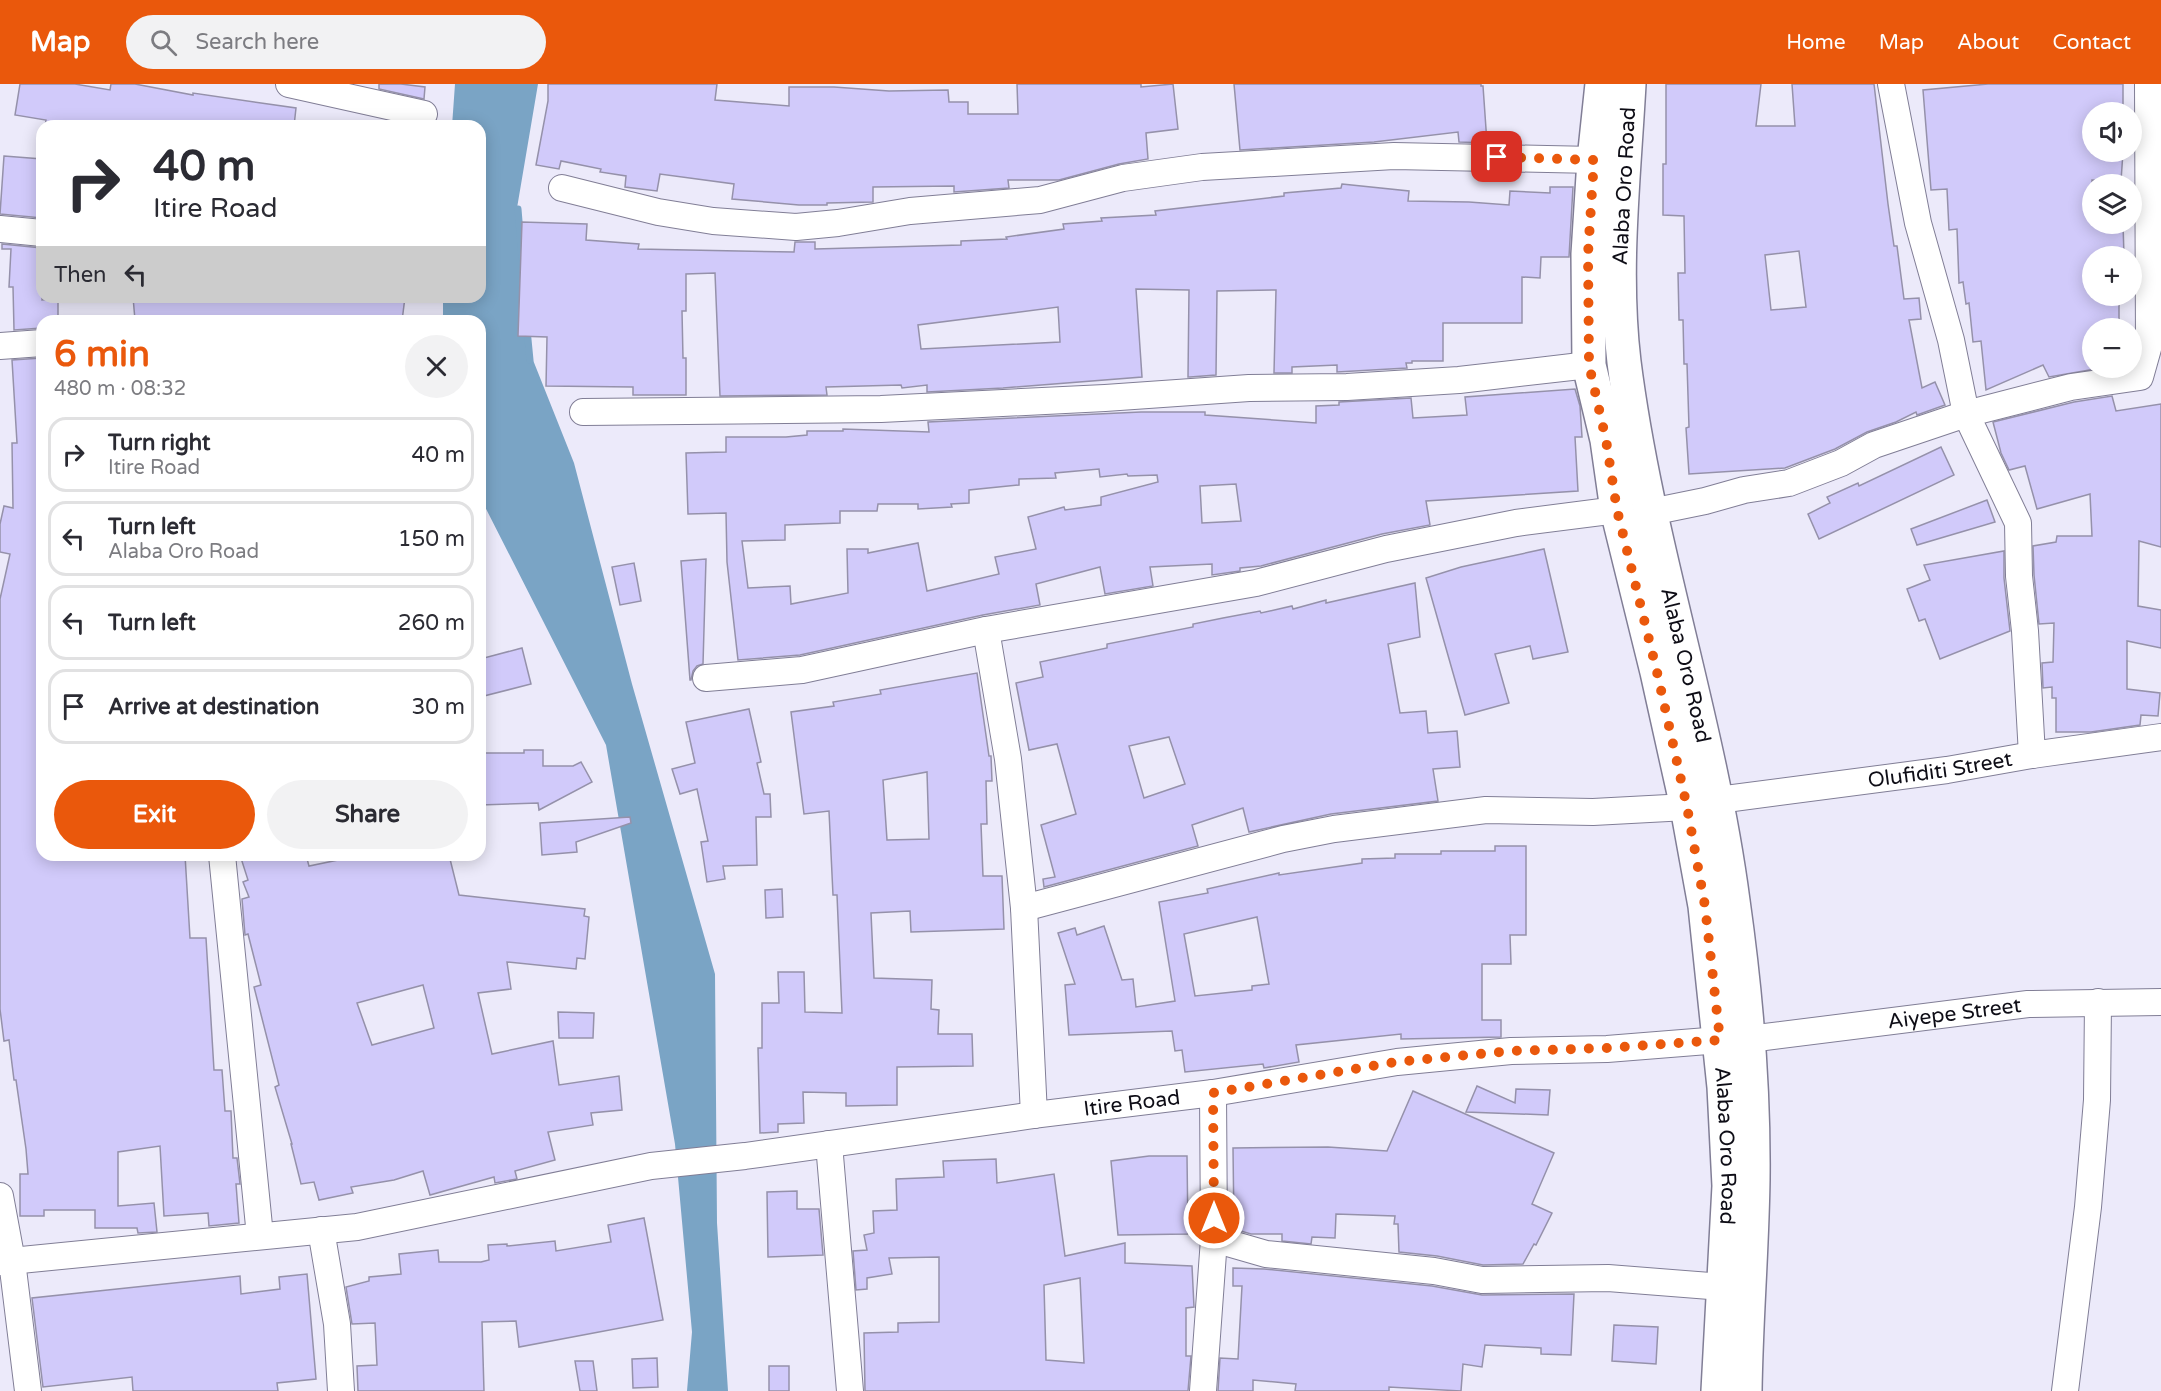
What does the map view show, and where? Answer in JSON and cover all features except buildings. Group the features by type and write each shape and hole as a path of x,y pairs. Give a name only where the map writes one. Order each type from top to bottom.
{"main road":[{"name":"Alaba Oro Road","path":"1602,84 1588,254 1589,365 1606,440 1617,510 1657,672 1702,804"},
{"name":"Alaba Oro Road","path":"1629,84 1620,284 1624,360 1702,804 1705,906 1735,1040 1753,1176 1732,1382"},
{"name":"Alaba Oro Road","path":"1732,1382 1723,1287 1729,1186 1725,1087 1735,1040"}],"street":[{"path":"289,84 424,114"},
{"path":"1891,84 1918,223 1951,340 1966,414 2018,523 2019,576 2025,631 2032,755"},
{"path":"1651,512 1744,490 1789,483 1841,463 1874,445 1966,414 2071,387 2140,377 2149,345 2148,84"},
{"path":"562,188 658,212 713,221 796,227 838,223 909,211 1040,200 1123,178 1202,167 1394,156 1594,160"},
{"path":"0,229 36,232"},
{"path":"0,346 36,343"},
{"path":"583,412 881,410 1249,388 1347,387 1459,380 1589,365"},
{"path":"706,678 802,670 986,630 1256,583 1386,549 1516,523 1617,510"},
{"path":"986,630 1008,759 1024,908 1034,1115"},
{"name":"Olufiditi Street","path":"1024,908 1283,838 1334,829 1485,810 1593,812 1702,804 2161,737"},
{"path":"223,861 260,1236"},
{"path":"2065,1391 2088,1207 2095,1124 2098,1002"},
{"name":"Aiyepe Street","path":"1735,1040 2028,1004 2161,1002"},
{"name":"Itire Road","path":"6,1262 357,1227 651,1166 745,1156 1034,1115 1213,1093 1408,1061 1511,1051 1735,1040"},
{"path":"1203,1391 1214,1239 1213,1093"},
{"path":"829,1144 850,1391"},
{"path":"0,1196 6,1262 28,1391"},
{"path":"321,1230 337,1324 341,1391"},
{"path":"1214,1239 1266,1254 1434,1271 1482,1280 1608,1278 1723,1287"}],"water":[{"path":"455,84 538,84 517,208 529,350 574,463 632,684 715,974 717,1223 728,1391 687,1391 692,1332 675,1144 606,745 486,509 486,315 443,315 443,303 486,303 486,120 452,120"}],"waterway":[{"path":"518,209 522,258"},
{"path":"527,329 530,360"}],"route":[{"path":"1214,1218 1213,1093 1396,1062 1511,1051 1607,1048 1720,1040 1705,906 1687,807 1617,510 1606,440 1589,365 1588,254 1594,160 1497,157"}]}
